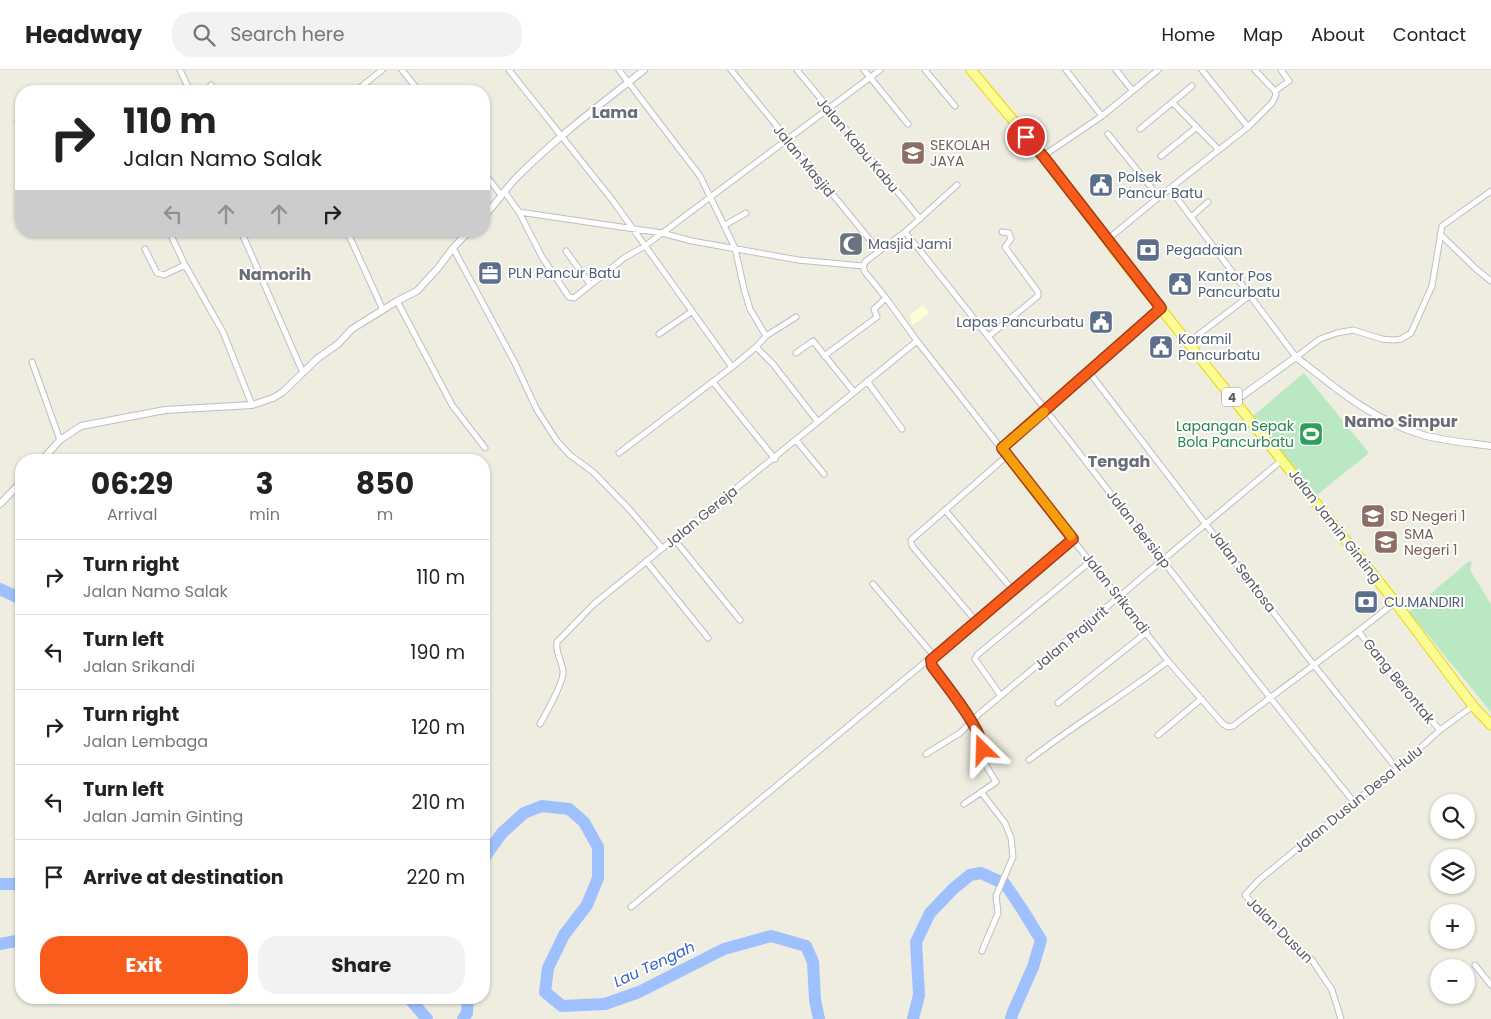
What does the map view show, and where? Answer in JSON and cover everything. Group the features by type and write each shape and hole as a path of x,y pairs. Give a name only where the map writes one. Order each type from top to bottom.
{"highway":[{"name":"Jalan Jamin Ginting","path":"971,70 1043,156 1161,308 1395,602 1473,706 1491,725"}],"street":[{"path":"180,70 187,85"},
{"path":"363,85 382,70"},
{"path":"402,70 414,85"},
{"path":"509,70 633,229 732,367"},
{"path":"619,70 694,167 735,248 750,308 766,336"},
{"path":"490,209 518,176 562,136 644,70"},
{"name":"Jalan Masjid","path":"731,70 787,141 879,251"},
{"name":"Jalan Kabu Kabu","path":"797,70 920,219"},
{"path":"864,70 908,124"},
{"path":"490,179 519,212 542,257 569,297 576,298 590,284 624,258 645,246 880,70"},
{"path":"925,70 955,106"},
{"path":"1066,70 1102,116"},
{"path":"1116,70 1133,91"},
{"path":"1043,156 1102,116 1158,70"},
{"path":"1108,239 1248,127 1272,103 1276,95 1275,91 1255,70"},
{"path":"1275,91 1289,81 1281,70"},
{"path":"1205,71 1248,127"},
{"path":"1140,129 1192,86"},
{"path":"1173,103 1218,150"},
{"path":"1161,156 1196,127"},
{"path":"1108,134 1159,197"},
{"path":"519,212 662,233 692,241 798,260 863,266 866,261 905,232 957,185"},
{"path":"1170,189 1296,357 1354,403 1400,427 1422,435 1491,446"},
{"path":"1235,401 1320,339 1337,333 1356,330 1382,339 1393,340 1406,337 1411,333 1432,286 1440,234 1444,224 1491,191"},
{"path":"1191,217 1208,202"},
{"path":"725,225 746,213"},
{"name":"Jalan Bersiap","path":"905,232 989,336 1268,697 1354,802"},
{"path":"989,336 1038,296 1038,292 1005,247 1011,239 1009,233 1002,232"},
{"path":"1440,234 1491,281"},
{"path":"173,237 185,265 223,332 252,405"},
{"path":"244,237 303,373"},
{"path":"350,237 383,310"},
{"path":"47,454 60,440 81,426 165,410 252,405 279,395 318,358 338,344 352,329 417,291 463,237"},
{"path":"452,248 514,362 537,410 557,441 570,455 599,478 630,510 662,548"},
{"path":"145,249 157,273 160,275 185,265"},
{"path":"566,251 590,284"},
{"name":"Jalan Srikandi","path":"863,266 865,272 918,342 1120,597 1168,661 1219,721 1228,727 1233,726 1268,697 1359,632 1395,602"},
{"path":"1189,342 1249,296"},
{"path":"824,356 877,317 874,309 886,298"},
{"path":"397,301 452,405 485,448"},
{"path":"1002,448 1161,308"},
{"path":"658,334 691,312"},
{"path":"619,453 732,367 766,336 796,317"},
{"path":"796,353 813,341 854,392"},
{"name":"Jalan Gereja","path":"540,724 563,674 556,648 557,642 594,604 775,459 867,381 918,342"},
{"path":"756,347 772,364 818,422"},
{"path":"32,362 60,440"},
{"name":"Jalan Sentosa","path":"1089,372 1313,664 1397,769"},
{"path":"867,381 902,429"},
{"path":"713,382 775,459"},
{"path":"796,440 824,474"},
{"path":"976,620 912,546 910,540 1008,455"},
{"name":"Jalan Prajurit","path":"926,754 960,734 1001,696 1282,460"},
{"path":"0,504 15,488"},
{"path":"945,510 1012,589"},
{"path":"674,539 740,620"},
{"path":"631,907 1073,539"},
{"path":"646,561 708,638"},
{"path":"1001,696 975,659 976,655 1091,561"},
{"path":"873,584 934,656"},
{"path":"1058,703 1146,632"},
{"name":"Gang Berontak","path":"1359,632 1401,687 1440,730"},
{"path":"934,656 931,660 932,666 972,723 984,748 981,757 996,782 964,804"},
{"path":"1029,760 1065,732 1117,698 1168,661"},
{"path":"1158,735 1200,700"},
{"name":"Jalan Dusun Desa Hulu","path":"1245,895 1259,880 1397,769 1440,730 1473,706"},
{"path":"981,792 1006,823 1012,838 1013,857 996,896 998,913 982,951"},
{"name":"Jalan Dusun","path":"1245,895 1274,927 1312,960 1332,990 1341,1019"},
{"path":"1475,964 1491,985"}],"shaded area":[{"path":"923,305 929,313 913,325 910,321 912,319 909,316"},
{"name":"Lapangan Sepak Bola Pancurbatu","path":"1304,373 1369,453 1317,495 1253,416"},
{"path":"1469,561 1472,562 1470,570 1491,604 1491,712 1409,612"}],"waterway":[{"name":"Lau Tengah","path":"0,589 15,596"},
{"name":"Lau Tengah","path":"490,850 502,833 524,813 542,806 569,809 584,822 598,847 598,878 587,905 564,935 548,968 545,992 562,1006 605,1004 639,992 724,949 771,936 806,946 813,962 815,1000 819,1019"},
{"name":"Lau Tengah","path":"913,1019 919,995 916,942 930,913 953,889 970,875 981,873 1005,884 1041,940 1033,967 1011,1019"},
{"name":"Lau Tengah","path":"0,884 15,884"},
{"name":"Lau Tengah","path":"0,944 15,941"},
{"name":"Lau Tengah","path":"414,1004 427,1019"},
{"name":"Lau Tengah","path":"463,1019 467,1013 468,1004"}],"slow traffic":[{"path":"1044,412 1002,448 1071,536"}],"place":[{"name":"SEKOLAH JAYA","path":"913,153"},
{"name":"Polsek Pancur Batu","path":"1101,185"},
{"name":"Masjid Jami","path":"851,244"},
{"name":"Pegadaian","path":"1148,250"},
{"name":"PLN Pancur Batu","path":"490,273"},
{"name":"Kantor Pos Pancurbatu","path":"1180,284"},
{"name":"Lapas Pancurbatu","path":"1101,322"},
{"name":"Koramil Pancurbatu","path":"1161,347"},
{"name":"Lapangan Sepak Bola Pancurbatu","path":"1311,434"},
{"name":"SD Negeri 1","path":"1373,516"},
{"name":"SMA Negeri 1","path":"1386,542"},
{"name":"CU.MANDIRI","path":"1366,602"}],"district":[{"name":"Lama","path":"615,112"},
{"name":"Namorih","path":"275,274"},
{"name":"Namo Simpur","path":"1401,421"},
{"name":"Tengah","path":"1119,461"}],"route":[{"path":"983,750 983,744 972,723 932,666 931,660 1012,589 1073,539 1002,448 1094,369 1161,308 1043,156 1026,137"}]}
